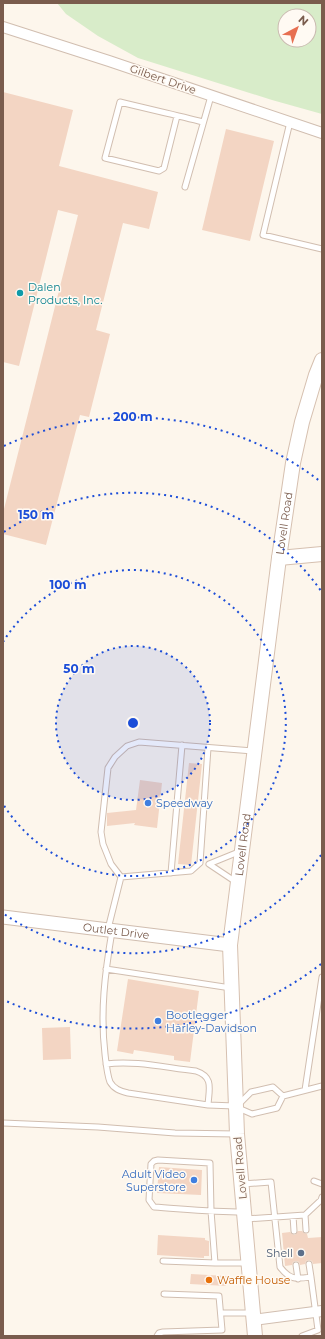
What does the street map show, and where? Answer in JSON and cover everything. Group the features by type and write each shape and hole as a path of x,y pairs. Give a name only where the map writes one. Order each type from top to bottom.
{"main road":[{"name":"Lovell Road","path":"255,1336 237,1134 230,945 279,558 293,463 302,422 322,360"},
{"path":"279,558 322,554"}],"street":[{"name":"Gilbert Drive","path":"3,27 322,133"},
{"name":"Outlet Drive","path":"3,917 230,945"},
{"path":"253,1316 319,1312"}],"lane":[{"path":"185,187 211,96"},
{"path":"177,116 164,168 159,171 105,158 120,102 203,122"},
{"path":"290,122 264,235 322,249"},
{"path":"122,877 111,864 103,844 101,832 108,768 115,756 127,746 139,742 254,751"},
{"path":"171,873 182,745"},
{"path":"122,877 191,871 200,863 208,748"},
{"path":"209,864 242,850"},
{"path":"200,863 209,864 238,883"},
{"path":"122,877 110,930 103,1006 106,1064 111,1082 117,1090 208,1105 236,1106 252,1114 277,1108 283,1096 322,1086"},
{"path":"106,967 232,988"},
{"path":"305,1090 322,977"},
{"path":"106,1064 133,1064 196,1071 202,1073 207,1076 209,1081 208,1105"},
{"path":"236,1106 251,1092 273,1086 283,1096"},
{"path":"3,1123 98,1127 175,1133 237,1134"},
{"path":"215,1262 211,1211 210,1164 158,1160 154,1161 151,1164 149,1200 154,1207 211,1211 244,1216 275,1218 305,1215 321,1200 322,1197"},
{"path":"314,1181 322,1184"},
{"path":"241,1184 271,1182 280,1266 285,1273 292,1278 298,1279 311,1277"},
{"path":"305,1215 306,1230"},
{"path":"293,1216 294,1231"},
{"path":"163,1261 248,1263"},
{"path":"302,1336 320,1331 319,1312 309,1264"},
{"path":"296,1265 298,1279"},
{"path":"157,1336 159,1333 222,1333 220,1296 164,1294"},
{"path":"221,1313 253,1316"}],"green space":[{"path":"57,3 322,3 322,114 138,58 98,36 66,14"}],"building":[{"path":"3,92 73,110 59,166 158,192 149,229 123,223 96,330 110,334 89,417 80,415 46,545 3,534 3,513 78,215 58,210 19,366 3,362"},
{"path":"226,129 274,141 250,241 202,230"},
{"path":"189,763 202,764 191,865 178,864"},
{"path":"140,780 162,783 157,828 134,825 135,823 107,826 107,813 136,810"},
{"name":"Bootlegger Harley-Davidson","path":"128,979 199,991 190,1062 174,1060 174,1056 134,1050 133,1054 117,1051"},
{"path":"70,1027 71,1059 43,1060 42,1028"},
{"path":"159,1167 202,1170 201,1195 157,1193"},
{"name":"Shell","path":"298,1231 302,1231 307,1234 308,1238 322,1237 322,1263 313,1264 312,1261 309,1260 306,1261 305,1264 300,1265 299,1262 296,1261 293,1262 292,1265 285,1266 282,1233 290,1232 295,1235"},
{"path":"158,1235 205,1238 205,1240 209,1241 209,1256 204,1256 204,1258 157,1255"},
{"name":"Waffle House","path":"191,1274 227,1276 226,1286 190,1284"}],"place":[{"name":"Dalen Products, Inc.","path":"20,293"},
{"name":"Speedway","path":"148,803"},
{"name":"Bootlegger Harley-Davidson","path":"158,1021"},
{"name":"Adult Video Superstore","path":"194,1180"},
{"name":"Shell","path":"301,1253"},
{"name":"Waffle House","path":"209,1280"}]}
